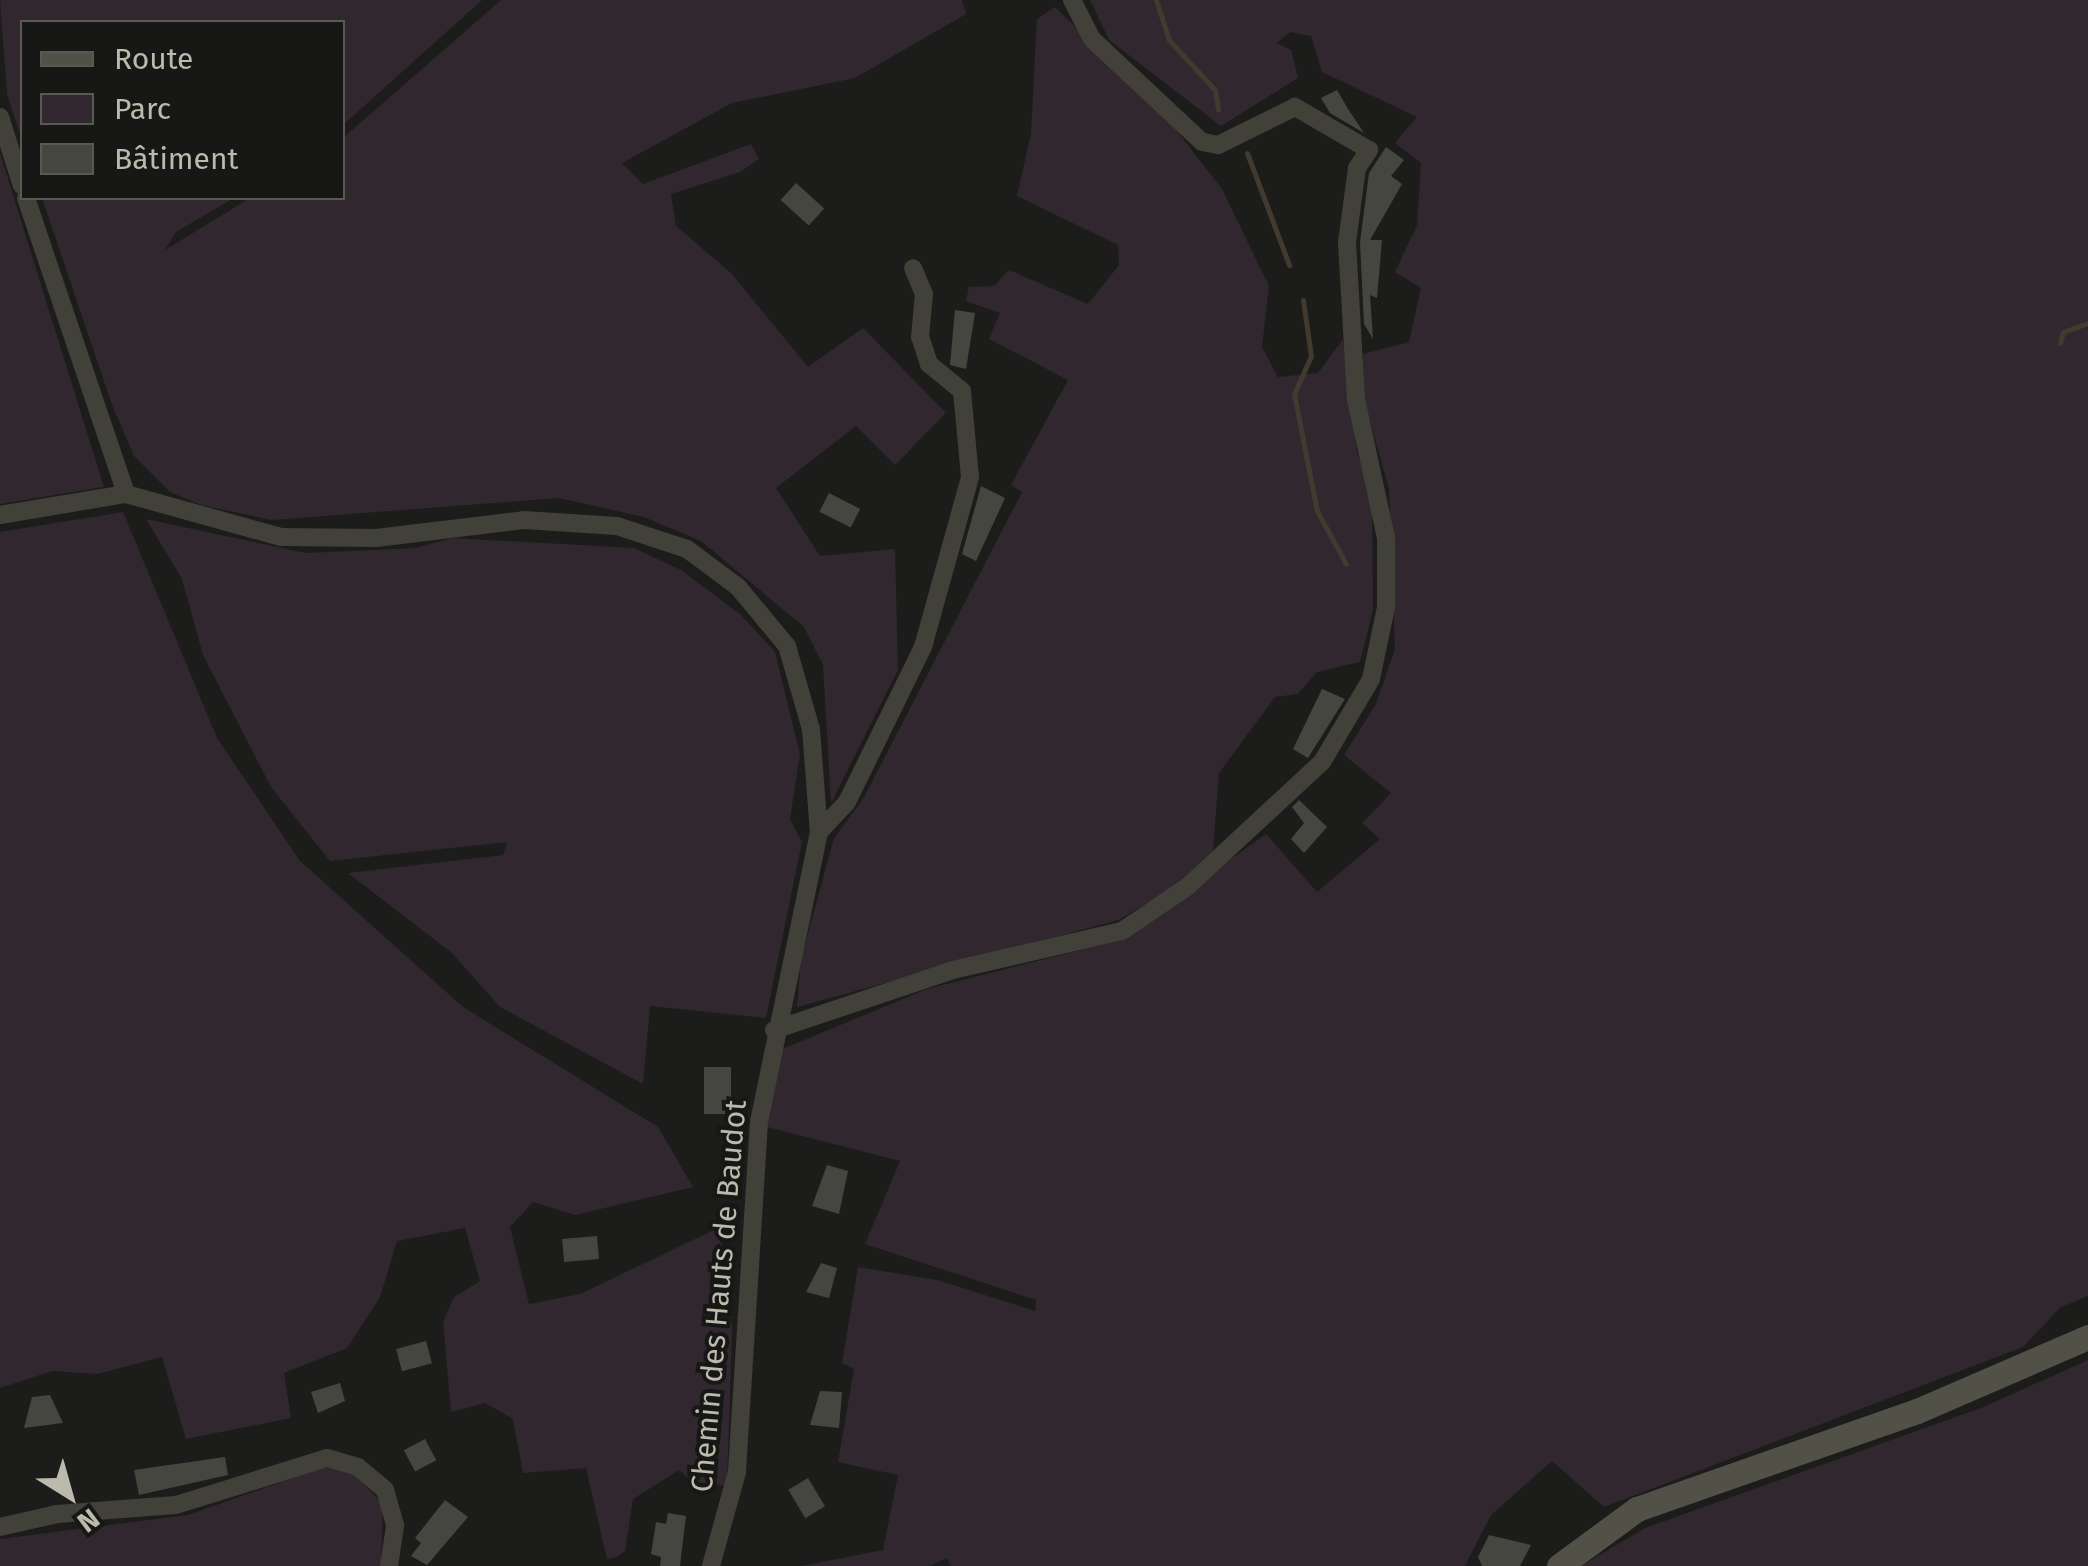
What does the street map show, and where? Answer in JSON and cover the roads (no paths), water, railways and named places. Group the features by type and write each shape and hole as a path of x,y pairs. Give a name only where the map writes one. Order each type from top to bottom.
{"street":[{"path":"774,1030 954,970 1122,931 1186,888 1322,762 1352,720 1371,680 1386,608 1380,492 1350,350 1347,214 1369,150 1294,107 1218,145 1202,142 1092,39 1072,0"},
{"path":"0,117 20,180"},
{"path":"27,200 126,494"},
{"path":"819,832 855,788 923,647 970,477 962,391 929,364 920,337 924,294 913,268"},
{"path":"0,514 126,494 281,537 376,538 524,520 656,533 738,586 787,646 812,730 819,832"},
{"name":"Chemin des Hauts de Baudot","path":"711,1566 737,1472 758,1122 774,1030 819,832"},
{"path":"1559,1566 1598,1531 1666,1500 1917,1411 2088,1337"},
{"path":"0,1527 57,1514 176,1505 326,1458 358,1467 385,1490 395,1526 392,1565"}],"waterway":[{"path":"1156,0 1169,40 1215,90 1218,110"},
{"path":"1247,153 1289,265"},
{"path":"1303,300 1311,356 1294,394 1317,511 1346,564"},
{"path":"2060,343 2063,332 2088,323"}]}
